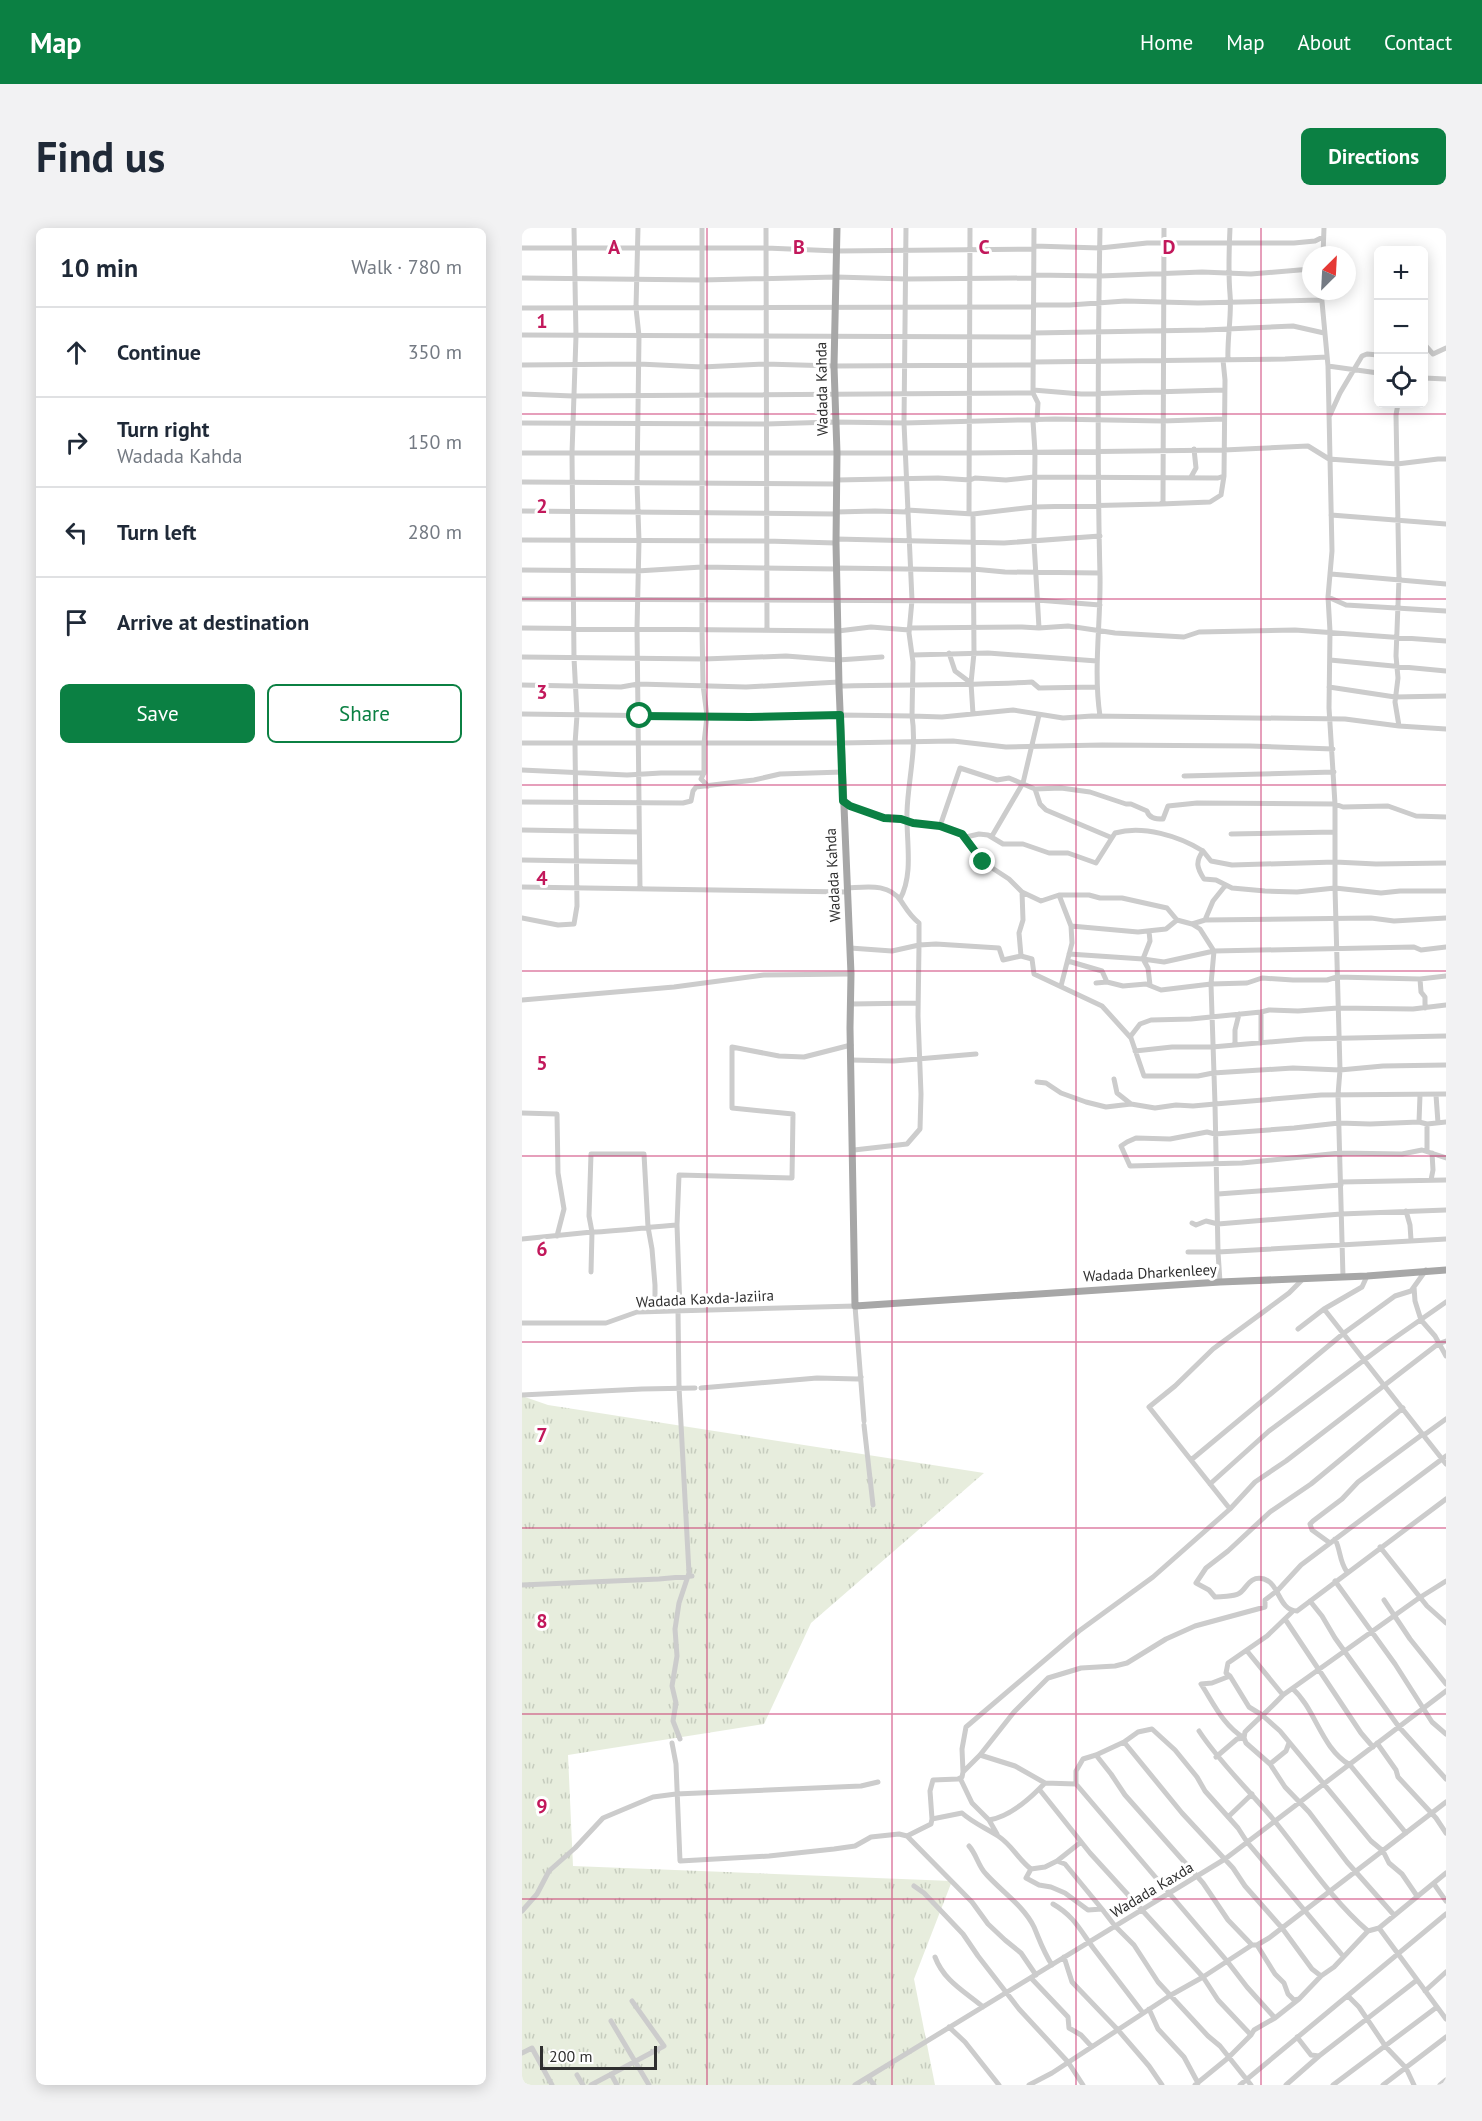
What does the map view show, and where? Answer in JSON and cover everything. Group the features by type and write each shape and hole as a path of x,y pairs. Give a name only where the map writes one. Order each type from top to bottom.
{"main road":[{"name":"Wadada Kahda","path":"837,228 834,422 837,453 838,660 851,974 855,1306"},
{"name":"Wadada Dharkenleey","path":"855,1306 1446,1270"}],"street":[{"path":"522,918 558,925 574,924 578,888 575,772 577,687 574,657 572,511 576,336 574,228"},
{"path":"638,228 636,308 639,336 637,628 640,716 638,804 640,889"},
{"path":"702,228 702,630 707,716 704,774 701,779 708,786"},
{"path":"766,228 767,630"},
{"path":"900,899 904,892 907,875 907,821 915,743 909,629 912,600 904,423 906,228"},
{"path":"970,228 968,421 974,570 974,653 971,683 973,714"},
{"path":"1034,228 1033,392 1038,403 1035,420 1034,542 1039,628"},
{"path":"1100,228 1098,362 1100,605 1096,687 1100,716"},
{"path":"1161,504 1163,501 1162,272 1164,228"},
{"path":"522,511 836,513 907,511 951,514 1034,507 1209,502 1221,495 1224,476 1224,390 1230,228"},
{"path":"1323,246 1324,228"},
{"path":"522,248 766,248 837,251 1100,248 1163,244 1315,241 1323,237"},
{"path":"1315,241 1323,246"},
{"path":"522,278 970,279 1162,272 1251,274 1302,270"},
{"path":"522,308 970,308 1125,301 1321,300 1328,366 1332,551 1328,597 1329,687 1335,804 1340,1070 1338,1095 1343,1277"},
{"path":"522,335 701,334 970,338 1293,326 1324,333"},
{"path":"1428,348 1433,354 1446,348"},
{"path":"1329,417 1353,370 1365,354 1374,355"},
{"path":"522,365 970,366 1327,357"},
{"path":"1328,366 1374,373"},
{"path":"1428,378 1446,379"},
{"path":"522,394 573,396 637,394 969,395 1224,390"},
{"path":"1397,408 1395,415 1399,579 1396,666 1398,678 1395,697 1396,719 1399,726"},
{"path":"522,423 766,424 1224,419"},
{"path":"522,453 971,453 1224,450 1308,446 1329,459 1397,464 1446,459"},
{"path":"1191,477 1196,468 1194,450"},
{"path":"522,482 767,484 906,479 1006,480 1034,477 1098,477 1163,479 1224,476"},
{"path":"1331,515 1446,524"},
{"path":"522,540 973,543 1034,542 1100,536"},
{"path":"522,570 638,571 702,567 766,567 1100,573"},
{"path":"1331,574 1446,584"},
{"path":"522,598 573,597 637,601 1037,600 1100,605"},
{"path":"1328,597 1346,605 1446,611"},
{"path":"522,628 838,631 871,627 909,629 1068,627 1184,637 1200,632 1295,630 1446,641"},
{"path":"949,653 955,671 971,683"},
{"path":"912,655 974,653 1097,662"},
{"path":"522,657 704,659 786,656 838,660 882,657"},
{"path":"1330,660 1446,671"},
{"path":"522,685 621,687 638,684 746,687 912,684 944,686 1032,682 1039,688 1096,687"},
{"path":"1329,687 1395,697 1446,696"},
{"path":"522,714 942,717 1013,710 1063,718 1100,716 1331,719 1446,729"},
{"path":"992,836 1023,783 1039,715"},
{"path":"522,743 915,743 953,741 1006,747 1250,746 1333,749"},
{"path":"940,826 960,768 997,780 1009,778 1035,789 1061,788 1090,792 1131,804 1146,811 1155,819 1162,819 1168,806 1175,804 1388,806 1416,816 1446,817"},
{"path":"522,770 627,775 704,774"},
{"path":"522,802 683,803 691,801 696,788 780,774 843,772"},
{"path":"1184,776 1334,772"},
{"path":"1035,789 1040,804 1046,810 1110,837"},
{"path":"843,801 850,806 884,818 940,826 966,837 983,862 1022,892 1041,901 1059,895 1122,898 1167,908 1177,920 1200,929 1214,951 1211,984 1212,1047 1220,1282"},
{"path":"522,830 639,832"},
{"path":"966,837 979,834 992,836 1003,844 1023,844 1049,853 1068,853 1096,863 1110,837 1121,831 1158,832 1189,842 1203,851 1211,861 1232,865 1335,862 1446,863"},
{"path":"1231,834 1335,832"},
{"path":"1203,851 1197,859 1198,869 1204,879 1216,880 1226,886 1297,892 1335,888 1382,893 1446,891"},
{"path":"522,860 639,862"},
{"path":"522,887 848,890 880,886 900,899 908,915 919,923 920,1129 907,1144 854,1150"},
{"path":"1205,920 1214,901 1226,886"},
{"path":"1021,956 1019,933 1023,920 1022,892"},
{"path":"1059,895 1071,926 1072,943 1061,986"},
{"path":"1192,924 1205,920 1371,918 1394,921 1446,918"},
{"path":"1071,926 1138,932 1166,929 1177,920"},
{"path":"1143,959 1150,941 1149,931"},
{"path":"850,948 892,951 936,944 999,948 1003,960 1021,956 1032,959 1034,974 1102,1006 1114,1016 1130,1037 1144,1076 1181,1077 1293,1068 1340,1070 1383,1066 1446,1065"},
{"path":"1070,954 1164,962 1214,951 1414,947 1421,950 1446,947"},
{"path":"1095,957 1107,982"},
{"path":"1143,959 1148,968 1150,985"},
{"path":"1068,961 1102,971"},
{"path":"522,1000 674,987 764,975 851,974"},
{"path":"1096,983 1107,982 1123,986 1150,985 1161,990 1211,984 1246,984 1262,978 1293,980 1327,980 1337,977 1420,979 1446,976"},
{"path":"1420,979 1421,992 1425,997 1425,1008"},
{"path":"850,1004 918,1003"},
{"path":"1130,1037 1140,1024 1151,1020 1191,1019 1269,1010 1425,1008 1446,1005"},
{"path":"1261,1012 1261,1042"},
{"path":"1234,1045 1239,1014"},
{"path":"1135,1050 1212,1047 1305,1039 1446,1036"},
{"path":"680,1739 673,1721 676,1703 672,1686 676,1656 675,1629 679,1603 689,1573 679,1387 677,1224 679,1176 792,1178 793,1114 732,1108 732,1047 779,1056 804,1057 851,1045"},
{"path":"851,1060 894,1061 976,1054"},
{"path":"1114,1079 1117,1093 1131,1104"},
{"path":"1037,1082 1047,1083 1061,1093 1107,1107 1131,1104 1155,1108 1176,1105 1193,1106 1301,1096 1446,1094"},
{"path":"1419,1122 1420,1095"},
{"path":"1436,1095 1438,1123"},
{"path":"522,1113 557,1114 558,1173 564,1209 557,1236"},
{"path":"1446,1122 1427,1124 1419,1122 1339,1123 1215,1134 1207,1131 1170,1139 1136,1138 1121,1146 1130,1166 1215,1164 1340,1153 1429,1152 1446,1158"},
{"path":"1427,1124 1433,1170 1431,1180"},
{"path":"591,1272 591,1154 644,1154 655,1311"},
{"path":"1218,1194 1341,1184 1446,1180"},
{"path":"1192,1223 1196,1225 1206,1221 1218,1224 1341,1214 1446,1210"},
{"path":"1406,1211 1411,1240"},
{"path":"522,1239 677,1224"},
{"path":"1188,1252 1446,1239"},
{"path":"1191,1460 1344,1333 1395,1296 1414,1287 1426,1270"},
{"path":"1298,1329 1324,1309 1362,1287 1367,1276"},
{"path":"1230,1509 1149,1407 1175,1386 1213,1349 1267,1310 1303,1279"},
{"path":"1414,1287 1420,1320 1435,1336 1446,1356"},
{"path":"1210,1484 1269,1431 1446,1302"},
{"path":"855,1306 873,1505"},
{"name":"Wadada Kaxda-Jaziira","path":"522,1323 606,1323 637,1312 655,1311 855,1306"},
{"path":"907,1836 930,1824 932,1819 930,1791 933,1780 961,1775 1014,1712 1048,1678 1081,1668 1127,1663 1166,1639 1195,1626 1265,1608 1265,1600 1300,1565 1445,1459 1324,1309"},
{"path":"998,1836 977,1808 961,1775 966,1726 1079,1631 1154,1577 1230,1509 1255,1482 1286,1461 1438,1344 1446,1341"},
{"path":"522,1395 698,1388 817,1378 858,1379 861,1377"},
{"path":"1403,1408 1311,1484 1270,1512 1206,1568 1196,1583 1209,1590 1215,1597 1240,1593 1245,1585 1256,1579 1269,1581 1291,1610 1297,1611 1446,1499"},
{"path":"1347,1572 1340,1562 1338,1545 1311,1530 1310,1524 1342,1499 1358,1482 1446,1419"},
{"path":"1380,1547 1419,1598 1446,1623"},
{"path":"522,1585 689,1576"},
{"path":"1335,1581 1373,1632 1435,1725 1446,1734"},
{"path":"1244,1738 1245,1732 1283,1695 1446,1581"},
{"path":"1384,1600 1446,1684"},
{"path":"1310,1601 1399,1727 1446,1779"},
{"path":"1291,1610 1292,1612 1285,1619 1247,1651 1228,1663 1226,1673 1249,1707 1280,1731 1371,1840 1383,1851 1389,1863 1402,1875 1417,1896"},
{"path":"1285,1619 1361,1733 1375,1745 1396,1770 1398,1777 1436,1818 1446,1833"},
{"path":"1247,1651 1283,1695"},
{"path":"1230,1676 1212,1683 1201,1684 1219,1716 1232,1731 1244,1738 1270,1764 1285,1787 1394,1915"},
{"path":"1293,1689 1311,1711 1313,1719 1342,1760 1350,1765 1374,1797 1406,1833"},
{"name":"Wadada Kaxda","path":"855,2085 1225,1859 1446,1691"},
{"path":"1275,2018 1246,1987 1227,1961 1076,1784 1076,1771 1083,1759 1124,1742 1138,1732 1152,1729 1175,1750 1215,1804 1343,1956"},
{"path":"1199,1731 1216,1757 1252,1794 1330,1891 1368,1931"},
{"path":"1216,1757 1237,1739 1244,1738"},
{"path":"1124,1742 1182,1813 1233,1868 1312,1969 1321,1976"},
{"path":"672,1743 676,1764 680,1862 834,1850 855,1846 871,1837 899,1834 907,1836 972,1902 988,1924 1021,1953 1033,1976 1068,2017 1069,2028 1082,2035 1092,2047"},
{"path":"1270,1764 1286,1751 1289,1743"},
{"path":"980,1755 1015,1766 1045,1783 1076,1784"},
{"path":"1095,1755 1132,1803 1197,1876 1228,1920 1254,1945 1284,1983 1288,1994 1294,2000 1299,1999"},
{"path":"522,1911 537,1894 549,1871 603,1818 653,1797 861,1786 878,1782"},
{"path":"988,1820 1022,1804 1045,1783"},
{"path":"1039,1790 1081,1842 1203,1977 1218,2000 1251,2035"},
{"path":"1228,1818 1252,1794"},
{"path":"1029,2085 1092,2047 1170,1995 1282,1928 1446,1802"},
{"path":"932,1819 977,1808"},
{"path":"962,1813 998,1836 1010,1846 1018,1859 1031,1869 1046,1867 1081,1842"},
{"path":"969,1846 984,1872 1020,1907 1034,1926 1039,1943 1052,1965"},
{"path":"1057,1861 1065,1864 1115,1926 1134,1945 1158,1982 1229,2056 1249,2082"},
{"path":"1031,1869 1026,1878 1039,1885 1065,1893 1088,1910 1102,1909"},
{"path":"1149,2009 1158,2029 1184,2057 1196,2084 1229,2056 1254,2030 1275,2018 1299,1999 1368,1931 1379,1928 1446,1873"},
{"path":"1434,1884 1446,1901"},
{"path":"914,1886 924,1893 963,1934 1035,2029 1068,2062 1083,2085"},
{"path":"1053,1904 1076,1921 1089,1942 1143,2013"},
{"path":"1240,2085 1249,2082 1297,2037 1446,1914"},
{"path":"1379,1928 1445,2017"},
{"path":"935,1957 947,1979 983,2007"},
{"path":"1064,1957 1072,1982 1118,2030 1162,2085"},
{"path":"1425,1991 1446,1972"},
{"path":"1286,2085 1319,2056 1417,1980"},
{"path":"1348,1996 1386,2047 1406,2068 1414,2085"},
{"path":"591,2085 664,2046 632,2001"},
{"path":"1333,2085 1437,2007"},
{"path":"611,2021 649,2085"},
{"path":"949,2027 965,2042 999,2085"},
{"path":"1297,2037 1311,2055 1319,2056"},
{"path":"1383,2085 1446,2037"},
{"path":"522,2053 532,2048 552,2085"},
{"path":"611,2074 617,2085"},
{"path":"578,2075 583,2085"},
{"path":"868,2077 874,2085"},
{"path":"1440,2085 1446,2080"}],"green space":[{"path":"522,1396 548,1405 984,1473 811,1623 764,1724 568,1755 573,1866 952,1881 914,1979 935,2085 522,2085"}],"route":[{"path":"640,716 840,715 843,801 850,806 884,818 940,826 962,834 983,862"}]}
